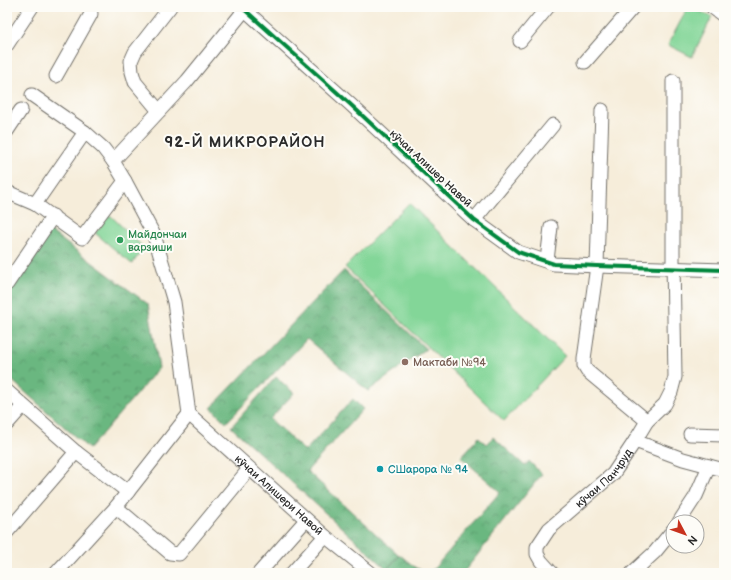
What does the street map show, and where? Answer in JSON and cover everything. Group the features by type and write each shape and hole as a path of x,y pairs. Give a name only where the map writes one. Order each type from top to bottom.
{"street":[{"path":"7,45 32,7"},
{"path":"56,76 91,14 90,7"},
{"path":"158,111 135,82 131,61 135,52 170,7"},
{"path":"520,41 548,7"},
{"path":"585,62 633,7"},
{"path":"712,7 724,16"},
{"path":"113,161 187,81 244,8"},
{"name":"кӯчаи Алишер Навоӣ","path":"244,8 350,104 474,220 518,252 546,260 554,264 673,268"},
{"path":"635,441 647,420 665,404 671,392 675,377 673,268 673,81"},
{"path":"32,95 85,132 104,148 113,161 154,235 174,302 189,414 116,507 56,573"},
{"path":"7,131 22,110"},
{"path":"602,110 597,266 584,366 647,420"},
{"path":"474,220 553,125"},
{"path":"35,204 85,132"},
{"path":"7,192 35,204 82,238 125,182"},
{"path":"7,284 53,216"},
{"path":"546,260 551,227"},
{"path":"673,268 724,270"},
{"path":"7,391 76,452 128,492"},
{"path":"7,424 23,406"},
{"name":"кӯчаи Алишери Навоӣ","path":"189,414 306,520 371,573"},
{"path":"690,434 724,435"},
{"name":"кӯчаи Панҷруд","path":"552,573 537,554 537,547 549,529 613,474 635,441 683,459 724,470"},
{"path":"7,532 76,452"},
{"path":"684,514 696,496 709,466"},
{"path":"116,507 170,553 179,554 249,469"},
{"path":"259,573 306,520"},
{"path":"292,573 325,536"},
{"path":"632,573 655,552 665,540"}],"green space":[{"path":"688,7 712,17 692,57 668,45"},
{"path":"409,203 565,356 504,421 345,267"},
{"name":"Майдончаи варзиши","path":"110,215 144,248 132,264 95,233"},
{"path":"50,231 148,304 159,368 89,449 7,376 7,292"},
{"path":"344,270 426,349 368,391 307,339 226,423 211,408"},
{"path":"276,377 294,393 270,419 305,451 353,399 363,409 307,471 399,555 387,569 231,427"},
{"path":"479,437 486,444 493,437 525,466 529,461 542,474 463,573 430,573 500,492 461,457"},
{"path":"400,555 416,568 430,573 393,573 387,569"}],"cycle path":[{"path":"240,7 350,104 474,220 518,252 554,264 724,270"}],"place":[{"name":"Майдончаи варзиши","path":"120,240"},
{"name":"Мактаби №94","path":"405,362"},
{"name":"СШарора № 94","path":"380,469"}],"district":[{"name":"92-Й МИКРОРАЙОН","path":"245,142"}]}
